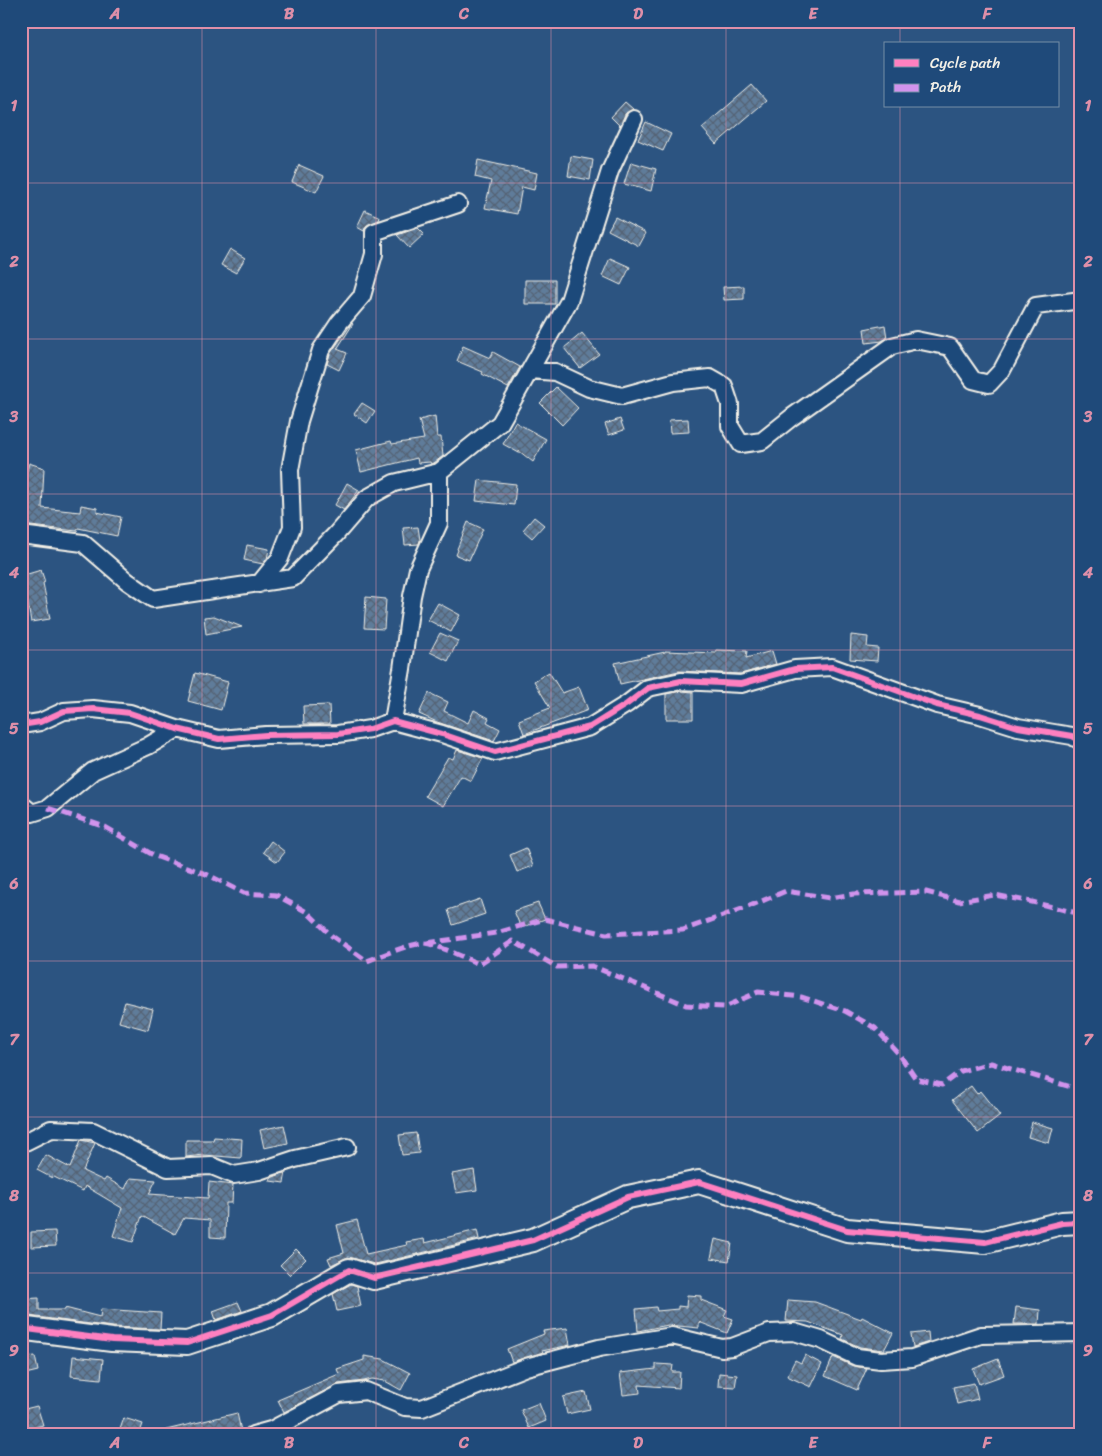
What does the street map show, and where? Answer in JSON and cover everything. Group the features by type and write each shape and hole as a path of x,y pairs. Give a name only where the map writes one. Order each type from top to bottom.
{"street":[{"path":"21,535 83,543 127,581 152,599 293,578 336,534 367,498 394,483 439,472 500,423 569,301 610,171 634,119"},
{"path":"259,584 280,558 292,527 290,470 299,422 321,350 339,323 362,296 374,254 374,232 458,204"},
{"path":"530,370 556,372 589,388 622,396 673,382 710,378 724,386 730,404 730,426 741,444 762,441 792,417 892,346 916,340 950,347 974,380 990,384 1002,370 1036,306 1081,300"},
{"path":"392,721 418,569 439,523 439,472"},
{"path":"21,725 40,722 64,710 93,709 130,713 177,729 219,739 266,735 338,734 370,729 392,721 442,734 495,752 590,727 627,704 648,688 681,680 742,684 795,669 832,667 937,705 980,715 1018,727 1072,736 1081,741"},
{"path":"21,804 32,813 48,808 93,771 148,746 177,729"},
{"path":"21,1144 51,1129 93,1131 168,1168 212,1166 234,1175 259,1171 295,1159 347,1147"},
{"path":"21,1333 27,1329 112,1340 188,1343 272,1315 349,1270 374,1278 533,1240 628,1197 699,1182 847,1230 984,1242 1062,1223 1081,1222"},
{"path":"253,1435 271,1430 339,1394 366,1391 406,1407 422,1408 526,1367 599,1348 672,1336 722,1348 732,1347 769,1333 794,1332 821,1340 857,1357 881,1360 912,1358 981,1335 1081,1333"}],"building":[{"path":"752,85 766,101 716,144 702,128"},
{"path":"625,102 633,109 625,114 620,126 611,117"},
{"path":"646,122 671,134 663,151 638,140"},
{"path":"571,156 593,160 590,180 568,176"},
{"path":"478,160 537,173 534,190 522,187 517,214 485,208 491,181 475,177"},
{"path":"631,162 656,169 651,191 624,184"},
{"path":"299,165 324,176 316,192 292,182"},
{"path":"365,210 380,217 379,220 366,226 364,231 357,227"},
{"path":"615,217 646,233 639,246 608,230"},
{"path":"418,228 424,234 409,248 397,235"},
{"path":"230,249 245,258 236,273 221,265"},
{"path":"610,258 630,267 621,285 602,276"},
{"path":"525,280 555,280 555,304 525,304"},
{"path":"744,286 744,299 724,300 723,287"},
{"path":"352,323 337,349 347,353 339,370 327,364 330,354"},
{"path":"885,325 887,338 882,341 866,343 864,329"},
{"path":"582,333 599,354 580,368 564,348"},
{"path":"463,346 490,358 493,352 520,367 508,388 482,374 483,372 457,361"},
{"path":"556,387 578,408 562,425 540,403"},
{"path":"362,403 375,411 367,423 354,414"},
{"path":"435,416 437,437 441,437 443,456 434,463 418,463 417,458 361,472 356,450 391,441 392,444 424,439 419,420"},
{"path":"620,419 624,430 609,435 605,424"},
{"path":"688,419 689,432 670,433 669,420"},
{"path":"515,422 546,439 533,462 519,451 519,453 503,444"},
{"path":"29,463 44,468 42,508 80,512 81,505 97,508 97,512 121,517 117,536 78,528 77,531 21,525 21,478 25,479"},
{"path":"479,480 516,484 514,505 476,501"},
{"path":"347,483 359,490 344,510 335,505"},
{"path":"534,517 544,525 532,538 523,530"},
{"path":"468,522 483,529 469,560 456,555"},
{"path":"418,527 419,544 405,545 403,528"},
{"path":"247,545 269,549 267,559 263,564 244,560"},
{"path":"41,570 45,582 43,583 50,619 31,622 25,588 21,590 21,576"},
{"path":"366,597 386,599 384,629 364,628"},
{"path":"438,603 460,615 451,632 428,620"},
{"path":"214,616 242,627 206,634 204,617"},
{"path":"440,633 458,641 448,661 430,652"},
{"path":"851,635 868,637 867,647 878,648 877,661 850,659"},
{"path":"716,650 747,651 746,658 772,651 776,664 741,674 679,671 620,684 615,663 665,651 716,653"},
{"path":"549,672 562,693 579,687 588,710 524,734 519,720 550,708 534,681"},
{"path":"195,673 228,682 221,710 188,701"},
{"path":"682,691 693,692 693,719 666,719 666,694"},
{"path":"429,693 448,702 444,711 468,723 474,710 489,718 487,722 500,729 494,741 419,714"},
{"path":"329,705 330,724 304,724 303,706"},
{"path":"457,750 483,758 471,781 461,776 443,806 425,796 448,757 453,759"},
{"path":"271,841 285,852 277,862 263,852"},
{"path":"526,848 533,866 517,872 510,855"},
{"path":"480,899 485,914 453,925 448,910"},
{"path":"538,903 545,919 521,928 514,911"},
{"path":"125,1002 153,1009 148,1030 119,1022"},
{"path":"971,1086 977,1094 980,1091 1000,1116 978,1133 952,1100"},
{"path":"1032,1122 1053,1128 1049,1143 1028,1137"},
{"path":"284,1125 288,1143 264,1148 260,1130"},
{"path":"416,1133 419,1153 402,1155 399,1135"},
{"path":"214,1137 242,1139 241,1158 204,1155 186,1157 186,1140 213,1140"},
{"path":"81,1140 95,1143 83,1171 104,1181 106,1178 125,1189 130,1178 156,1180 149,1194 208,1198 209,1182 233,1185 232,1203 226,1203 225,1238 210,1237 210,1220 184,1218 175,1234 142,1216 133,1242 113,1236 122,1208 85,1186 83,1191 37,1170 46,1155 70,1168"},
{"path":"474,1170 477,1190 456,1193 452,1174"},
{"path":"286,1172 284,1183 270,1181 271,1178"},
{"path":"357,1220 366,1254 407,1245 406,1242 424,1239 425,1243 477,1230 479,1239 380,1263 374,1264 348,1257 331,1265 328,1258 344,1253 337,1225"},
{"path":"55,1231 56,1246 31,1247 31,1232"},
{"path":"715,1239 732,1243 729,1261 711,1258"},
{"path":"296,1249 306,1259 290,1275 280,1265"},
{"path":"351,1284 357,1286 361,1306 337,1311 333,1294"},
{"path":"687,1295 701,1296 701,1300 727,1310 724,1316 733,1319 727,1333 699,1322 699,1328 668,1325 638,1331 636,1309 656,1307 657,1311 678,1309 678,1306 686,1307"},
{"path":"39,1298 39,1310 65,1310 65,1308 100,1317 101,1309 161,1313 160,1329 113,1327 29,1316 21,1318 21,1299"},
{"path":"788,1300 815,1302 861,1319 862,1317 893,1333 884,1350 860,1347 842,1339 843,1335 808,1322 786,1321"},
{"path":"238,1302 242,1311 216,1320 213,1311"},
{"path":"1016,1307 1040,1310 1039,1324 1014,1324"},
{"path":"567,1328 570,1345 542,1351 512,1362 507,1349 544,1334 543,1331"},
{"path":"928,1332 929,1342 913,1347 911,1334"},
{"path":"805,1355 822,1364 811,1387 787,1376 795,1360 801,1363"},
{"path":"35,1356 38,1371 21,1375 21,1358"},
{"path":"73,1356 103,1359 101,1379 71,1376"},
{"path":"364,1356 383,1359 410,1373 401,1390 385,1381 372,1379 338,1384 284,1412 278,1400 339,1374 337,1369 364,1360"},
{"path":"833,1357 853,1366 867,1368 857,1390 825,1376"},
{"path":"998,1359 1004,1375 979,1384 973,1369"},
{"path":"656,1364 673,1365 672,1372 680,1372 679,1388 639,1385 640,1393 623,1395 620,1373 656,1369"},
{"path":"719,1373 737,1375 735,1387 718,1386"},
{"path":"974,1383 978,1399 957,1404 953,1387"},
{"path":"586,1392 590,1409 567,1414 563,1397"},
{"path":"539,1403 546,1421 529,1428 521,1410"},
{"path":"37,1406 43,1425 24,1430 21,1422 21,1410"},
{"path":"237,1413 241,1431 226,1435 167,1435 166,1430"},
{"path":"124,1418 143,1424 139,1435 118,1435"}],"marked path":[{"path":"48,808 105,827 155,856 206,874 244,893 276,895 307,912 332,936 367,961 423,943 443,948 479,964 513,941 557,967 592,966 686,1005 725,1007 758,992 801,997 845,1011 875,1028 899,1054 916,1079 942,1085 961,1071 991,1063 1081,1090"},
{"path":"427,943 496,933 545,919 606,934 683,930 786,891 830,898 854,894 926,892 959,901 995,895 1081,914"}],"cycle path":[{"path":"21,725 40,722 64,711 93,709 130,713 177,729 219,739 266,735 338,734 370,729 393,721 442,734 495,752 590,727 627,704 648,688 681,681 741,684 795,669 832,667 937,705 980,715 1018,727 1072,736 1081,741"},
{"path":"21,1333 27,1329 112,1340 187,1343 272,1315 349,1270 374,1278 533,1240 628,1197 699,1182 847,1230 985,1242 1062,1223 1081,1222"}]}
